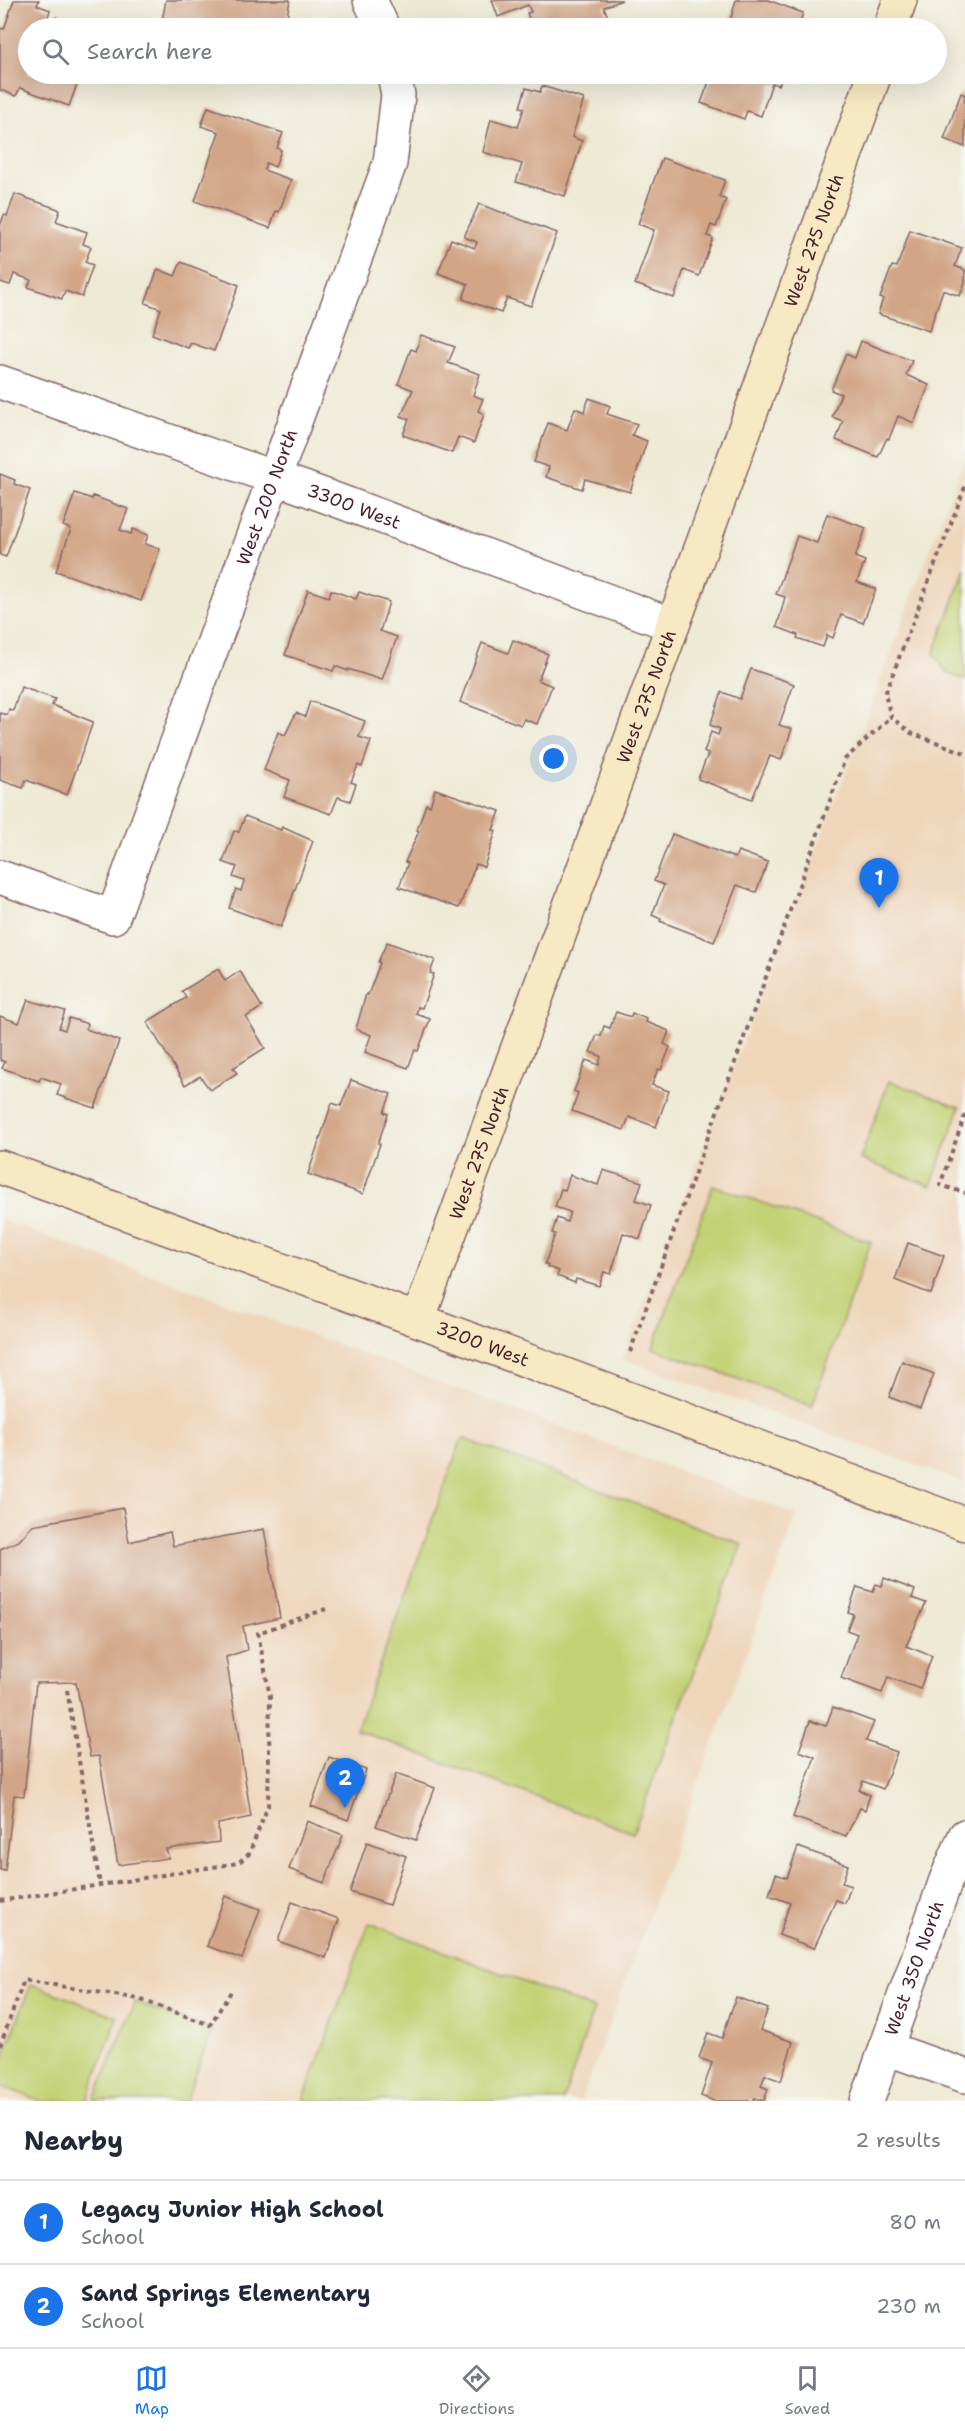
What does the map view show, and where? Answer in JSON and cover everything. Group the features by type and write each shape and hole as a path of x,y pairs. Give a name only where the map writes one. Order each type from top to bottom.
{"street":[{"path":"370,0 378,18"},
{"path":"894,18 900,0"},
{"name":"West 200 North","path":"0,877 113,917 390,163 398,95 396,84"},
{"name":"West 275 North","path":"418,1320 871,84"},
{"name":"3300 West","path":"0,382 276,478 673,625"},
{"name":"3200 West","path":"0,1167 965,1524"},
{"name":"West 350 North","path":"867,2101 946,1880 965,1836"},
{"path":"886,2048 965,2076"}],"path":[{"path":"965,487 885,694 891,717 911,732 965,753"},
{"path":"630,1352 845,759 891,717"},
{"path":"965,1115 940,1185 965,1194"},
{"path":"0,1901 238,1863 249,1854 268,1806 270,1697 258,1633 326,1609"},
{"path":"67,1690 100,1885"},
{"path":"0,2046 24,1980 139,1999 210,2025 232,1990"}],"shaded area":[{"path":"965,457 965,1483 623,1359"},
{"path":"0,1219 797,1515 581,2101 0,2101"}],"green space":[{"path":"965,569 965,680 947,673 934,653"},
{"path":"889,1081 960,1107 931,1186 860,1159"},
{"path":"713,1185 871,1242 812,1406 653,1348"},
{"path":"462,1438 742,1544 633,1833 356,1730"},
{"path":"369,1923 594,2009 563,2101 303,2101"},
{"path":"31,1984 117,2017 87,2101 41,2101 0,2086 0,2067"},
{"path":"135,2002 212,2030 186,2101 94,2101"}],"building":[{"path":"14,0 39,0 37,5 50,10 48,18 18,18 18,84 77,84 69,106 20,88 16,96 0,90 0,28 4,29"},
{"path":"166,0 290,0 287,18 163,18"},
{"path":"492,0 622,0 604,7 608,18 529,18 527,13 531,12 528,5 498,17"},
{"path":"736,0 768,0 803,13 801,18 731,18"},
{"path":"708,84 772,84 761,116 747,111 744,119 701,103"},
{"path":"542,86 584,99 572,137 582,141 565,196 516,182 522,164 483,152 491,119 518,127 524,108 520,107 526,88 540,92"},
{"path":"961,93 965,95 965,147 944,139"},
{"path":"208,107 283,133 277,148 281,150 275,167 266,163 264,170 291,180 279,212 276,211 270,228 195,201 219,132 201,126"},
{"path":"662,158 725,180 719,197 726,200 716,227 711,225 707,236 713,238 699,276 684,270 674,298 635,284 654,230 638,224"},
{"path":"15,194 58,209 60,211 56,221 87,232 83,244 91,247 85,262 93,265 82,297 65,291 62,299 28,287 31,280 14,274 10,285 0,282 0,226 4,215 7,216"},
{"path":"479,204 557,233 531,306 507,298 501,313 463,299 468,284 438,273 451,239 475,248 477,242 464,237"},
{"path":"910,230 962,248 955,266 965,270 965,282 960,296 943,290 929,331 878,314 883,299 880,298 892,266 897,267"},
{"path":"181,262 239,285 214,351 191,343 188,348 152,334 161,309 145,303 158,269 175,276"},
{"path":"421,335 455,347 448,363 480,374 473,395 483,399 478,411 484,414 474,443 458,437 452,453 403,435 409,419 401,416 413,390 398,384 411,349 416,351"},
{"path":"861,341 912,361 906,375 929,385 914,423 898,416 889,439 887,438 878,457 836,440 843,421 832,417 841,394 831,390 846,354 855,358"},
{"path":"589,398 610,406 607,414 637,424 632,435 647,441 630,492 585,479 582,489 546,477 549,467 534,462 548,423 567,430 575,408 584,412"},
{"path":"0,474 15,480 14,484 30,490 6,557 0,555"},
{"path":"75,493 92,499 93,496 128,509 120,530 131,534 133,529 148,535 145,544 160,549 141,601 56,571 71,529 63,526"},
{"path":"827,514 866,528 855,557 865,561 857,582 876,589 863,623 841,615 833,638 827,635 823,647 797,638 798,635 777,627 785,597 776,594 797,536 817,543"},
{"path":"308,590 329,597 331,590 356,599 359,592 389,602 380,631 397,637 382,680 335,666 333,671 285,655"},
{"path":"513,640 548,654 538,680 552,686 537,724 524,719 521,725 460,702 482,643 508,653"},
{"path":"751,669 794,684 779,725 792,729 781,760 770,756 752,799 698,779 708,754 704,752 711,732 718,735 720,729 710,725 722,692 740,699"},
{"path":"21,687 55,699 52,705 93,722 67,795 26,780 23,788 0,780 0,713 7,715 9,709 13,711"},
{"path":"310,701 365,721 359,737 371,741 362,767 358,765 351,782 356,784 350,801 338,797 331,814 284,797 290,780 264,770 278,732 285,735 296,713 305,717"},
{"path":"435,789 500,811 484,867 476,864 459,908 399,887 408,863 405,862 419,831 417,830 426,804 430,806"},
{"path":"245,816 281,830 282,827 313,841 281,927 229,908 236,889 241,891 244,881 233,877 237,867 223,862 234,831 239,832"},
{"path":"672,834 735,858 738,851 768,862 756,892 737,885 714,942 660,921 661,919 652,915 664,885 654,881"},
{"path":"387,942 435,960 430,973 434,974 422,1008 418,1007 416,1014 430,1019 418,1051 415,1050 408,1068 365,1052 371,1035 356,1029 366,994 368,995"},
{"path":"218,969 225,981 240,971 262,1007 246,1017 265,1048 233,1068 237,1073 210,1090 200,1076 185,1085 147,1022 186,998 182,991"},
{"path":"28,1000 65,1011 59,1028 65,1030 69,1018 88,1024 86,1029 119,1041 95,1108 57,1095 61,1084 41,1077 39,1081 2,1068 5,1062 0,1060 0,1016 19,1023"},
{"path":"616,1012 631,1017 632,1013 647,1019 646,1022 669,1031 664,1044 670,1047 652,1085 669,1091 656,1127 629,1117 624,1130 572,1111 578,1093 574,1091 586,1060 599,1065 601,1056 590,1052 597,1035 601,1036 604,1026 610,1028"},
{"path":"351,1080 391,1094 384,1112 388,1114 378,1143 380,1144 363,1194 308,1174 332,1103 341,1106"},
{"path":"603,1170 642,1182 636,1200 651,1205 640,1239 623,1233 611,1274 604,1272 599,1286 576,1279 575,1283 557,1276 559,1271 545,1264 555,1234 552,1233 557,1218 567,1222 570,1212 555,1207 561,1189 565,1190 570,1175 598,1185"},
{"path":"908,1243 944,1256 931,1294 895,1280"},
{"path":"902,1361 934,1374 920,1409 889,1397"},
{"path":"123,1508 129,1542 170,1532 173,1546 264,1529 280,1618 243,1626 247,1650 226,1657 251,1817 218,1824 219,1842 166,1849 169,1858 118,1865 99,1756 90,1757 76,1682 36,1683 24,1796 14,1795 5,1871 0,1870 0,1549 19,1541 33,1525"},
{"path":"884,1578 915,1590 912,1598 926,1603 906,1646 932,1656 920,1689 888,1677 882,1693 841,1678 857,1634 847,1630 853,1614 848,1612 857,1587 873,1592 876,1584 882,1586"},
{"path":"833,1707 874,1722 866,1741 897,1752 883,1789 863,1781 859,1790 870,1795 865,1810 860,1808 846,1836 793,1817 815,1757 799,1751 810,1721 826,1726"},
{"path":"329,1757 366,1770 348,1820 311,1806"},
{"path":"396,1774 435,1788 416,1840 376,1826"},
{"path":"307,1821 343,1835 324,1883 289,1869"},
{"path":"367,1842 406,1856 389,1905 350,1892"},
{"path":"798,1847 848,1865 842,1883 851,1886 845,1903 836,1900 814,1948 779,1935 790,1903 769,1895 776,1874 787,1878"},
{"path":"225,1896 260,1909 242,1959 207,1946"},
{"path":"292,1902 339,1919 326,1958 278,1941"},
{"path":"736,1997 768,2009 760,2030 793,2042 781,2081 765,2075 761,2086 768,2089 764,2101 755,2098 753,2101 714,2101 701,2096 712,2063 699,2058 708,2033 722,2038"}],"place":[{"name":"Legacy Junior High School","path":"879,908"},
{"name":"Sand Springs Elementary","path":"345,1808"}]}
